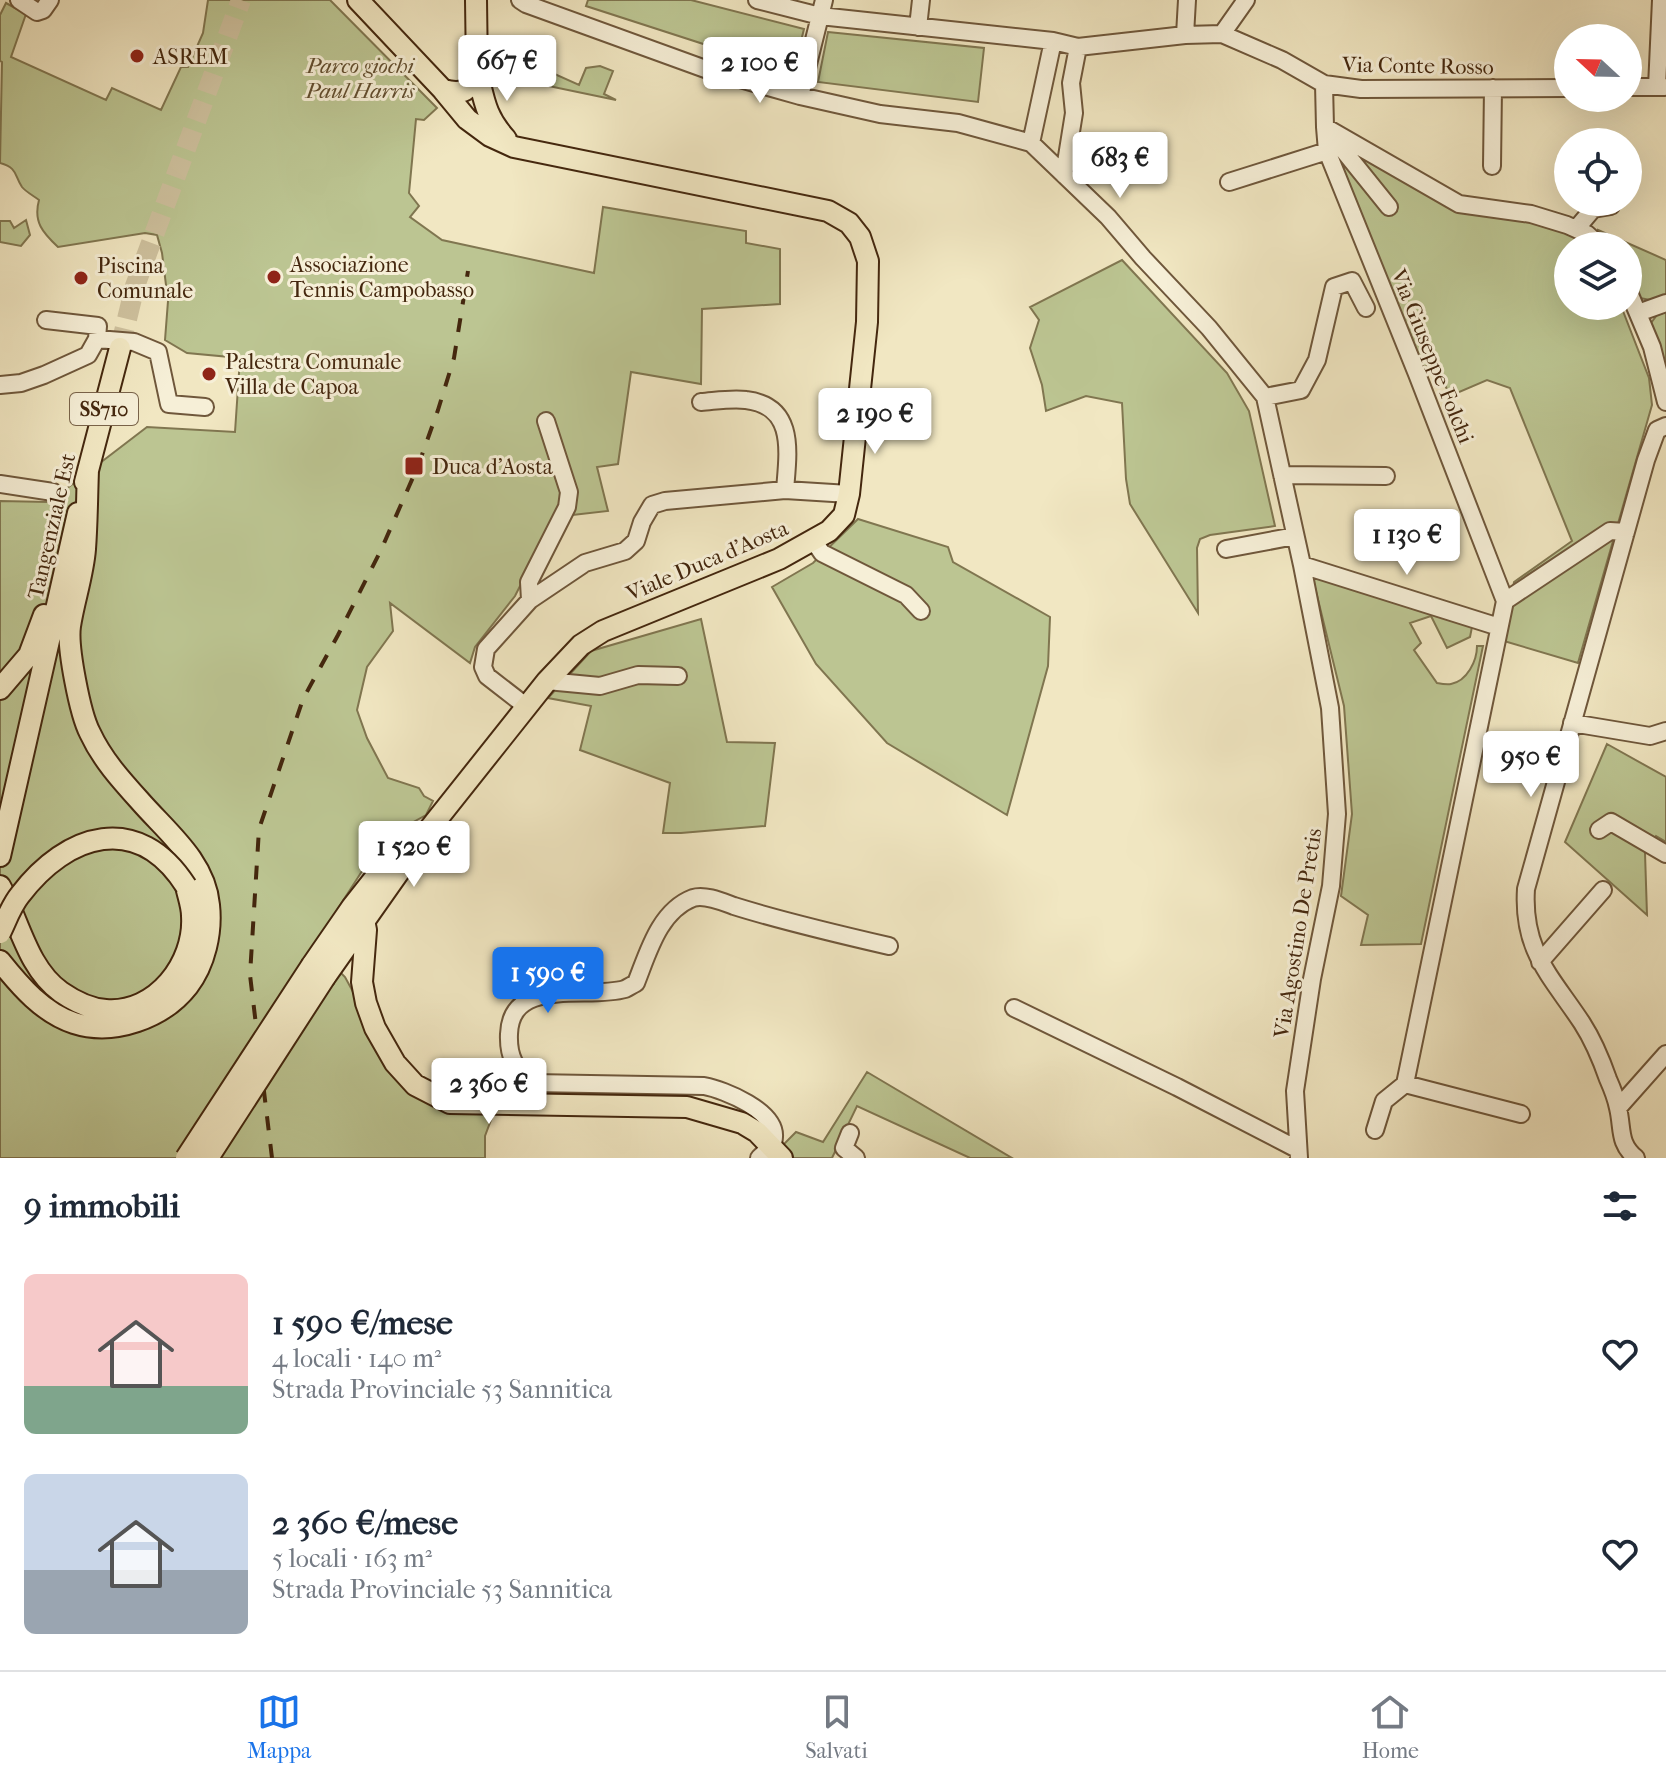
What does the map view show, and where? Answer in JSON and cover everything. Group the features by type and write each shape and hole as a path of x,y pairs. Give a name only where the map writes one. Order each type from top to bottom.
{"main road":[{"name":"Viale Duca d'Aosta","path":"318,971 364,920 427,832 547,681 581,645 603,631 779,559 829,531 844,515 849,494 867,322 868,261 860,237 849,223 828,211 514,147 490,136 467,119 358,0"},
{"path":"476,0 477,71 485,110 514,147"},
{"path":"443,90 454,93 465,90 474,82 477,71"},
{"name":"Tangenziale Est","path":"0,856 88,470 120,348"},
{"path":"0,689 29,655 41,623 61,545 88,470"},
{"path":"0,961 18,983 47,1009 74,1023 99,1028 129,1025 173,1002 189,984 201,962 209,932 209,903 198,869 185,850 109,766 88,731 75,682 69,630 85,551 88,470"},
{"path":"208,1158 352,907 382,869 427,832"},
{"path":"0,886 9,903 14,916 25,940 42,974 59,991 81,1004 106,1010 127,1008 148,1000 166,986 180,969 190,943 192,916 186,886 175,869 158,853 135,842 106,838 84,842 43,869 18,897 12,909 6,921 0,933"},
{"path":"364,920 362,982 366,1003 375,1028 395,1063 415,1085 450,1103 687,1107 742,1123 757,1132 771,1154"},
{"path":"186,1158 318,971"}],"street":[{"path":"19,0 37,12 43,10 50,0"},
{"path":"520,0 708,70 800,96 880,114 958,123 1031,143 1053,41"},
{"name":"Via Conte Rosso","path":"757,0 822,8 918,27 1053,41 1078,47 1222,34 1282,60 1324,84 1361,89 1554,88"},
{"path":"918,27 921,0"},
{"path":"1185,35 1187,0"},
{"path":"1222,34 1246,0"},
{"path":"1661,0 1662,87"},
{"path":"800,96 822,8"},
{"path":"1064,175 1074,113 1071,83 1078,47"},
{"name":"Via Giuseppe Folchi","path":"1324,84 1327,151 1505,601"},
{"path":"1492,166 1493,88"},
{"path":"1325,127 1389,207"},
{"path":"1325,127 1459,204 1531,214 1583,232"},
{"name":"Via Agostino De Pretis","path":"1031,143 1108,217 1209,328 1265,397 1330,708 1337,814 1331,886 1312,979 1295,1091 1298,1153"},
{"path":"1229,182 1327,151"},
{"path":"1576,229 1587,216"},
{"path":"1265,397 1301,390 1317,360 1334,287 1352,281 1366,308"},
{"path":"1642,312 1666,303"},
{"path":"0,385 21,383 88,355 97,339 98,326 46,320"},
{"path":"1641,320 1652,347 1666,402"},
{"path":"97,339 134,342 158,352 169,404 205,407"},
{"path":"701,402 743,399 768,405 783,423 788,452 785,490"},
{"path":"530,600 529,582 567,507 569,492 546,421"},
{"path":"1636,1158 1622,1142 1618,1108 1596,1047 1540,962 1527,928 1525,910 1526,889 1646,460 1657,430 1666,426"},
{"path":"1282,475 1386,476"},
{"path":"0,484 53,492"},
{"path":"527,707 487,676 483,667 486,649 530,600 585,563 625,551 636,541 652,505 665,501 785,490 849,494"},
{"path":"1375,1130 1384,1101 1405,1084 1505,601 1610,531 1626,532"},
{"path":"1226,549 1295,536"},
{"path":"813,540 822,553 906,595 921,611"},
{"path":"1302,565 1499,627"},
{"path":"547,681 600,686 638,675 678,676"},
{"path":"1572,723 1650,736 1666,731"},
{"path":"1599,830 1611,822 1666,854"},
{"path":"1540,962 1603,890"},
{"path":"771,1154 775,1135 771,1122 737,1096 717,1089 704,1086 533,1083 508,1051 509,1028 514,1012 527,999 624,989 636,983 653,937 672,912 694,897 713,899 889,946"},
{"path":"1014,1008 1177,1087 1298,1153"},
{"path":"1618,1108 1666,1054"},
{"path":"1405,1084 1521,1114"},
{"path":"850,1133 844,1148 856,1158"}],"green space":[{"name":"Parco giochi Paul Harris","path":"208,0 330,0 437,108 424,120 416,119 409,193 419,206 410,217 442,240 594,273 603,207 746,231 746,243 780,249 780,304 702,309 701,384 631,372 618,464 597,467 608,511 555,517 515,596 475,647 470,663 390,603 393,631 367,667 357,710 367,738 388,778 419,788 424,796 433,801 426,815 382,846 364,868 325,935 329,961 345,977 358,1001 371,1040 390,1073 407,1090 494,1112 485,1136 485,1158 0,1158 0,501 49,502 147,427 235,432 240,358 187,353 165,340 168,301 157,235 145,233 58,247 44,232 37,215 39,200 22,187 13,170 0,163 0,15 6,3 26,14 11,57 106,100 112,88 161,110 181,67 188,67 203,33"},
{"path":"588,0 691,0 804,29 800,45 789,43 787,50 798,53 793,73 586,6"},
{"path":"828,32 984,48 978,102 818,82"},
{"path":"545,63 552,66 550,72 579,85 586,68 600,66 613,71 604,94 616,100 539,84"},
{"path":"1352,150 1455,208 1547,225 1563,232 1554,232 1554,320 1626,320 1649,378 1652,405 1578,663 1504,641 1514,582 1572,541 1510,388 1487,380 1450,396 1435,363 1420,368 1337,152"},
{"path":"26,220 30,235 21,246 0,242 0,221 10,221 14,228"},
{"path":"1642,249 1666,260 1666,296 1642,298"},
{"path":"1122,260 1227,373 1249,411 1275,526 1200,539 1197,548 1198,613 1130,504 1122,403 1086,396 1046,411 1042,385 1030,348 1039,320 1030,307"},
{"path":"1666,312 1666,381 1651,323 1657,315"},
{"path":"858,519 948,547 953,562 1050,617 1048,666 1007,815 887,743 816,664 772,587 813,563"},
{"path":"1312,575 1472,627 1470,637 1447,648 1431,616 1410,623 1421,643 1414,650 1437,683 1449,684 1462,679 1473,664 1477,646 1483,646 1421,944 1361,945 1368,915 1341,896 1352,814 1344,706"},
{"path":"701,619 727,742 775,743 765,826 663,833 670,783 580,750 591,706 548,698 591,651"},
{"path":"1607,744 1666,777 1666,842 1656,836 1645,853 1647,915 1565,842"},
{"path":"867,1072 1012,1158 970,1158 857,1106 832,1158 793,1158 783,1145 796,1132 823,1142"}],"tunnel":[{"path":"120,348 135,286 241,0"}],"railway":[{"path":"272,1158 250,975 259,829 303,699 381,550 418,466 454,358 468,271"}],"place":[{"name":"ASREM","path":"137,56"},
{"name":"Associazione Tennis Campobasso","path":"274,277"},
{"name":"Piscina Comunale","path":"81,278"},
{"name":"Palestra Comunale Villa de Capoa","path":"209,374"},
{"name":"Duca d’Aosta","path":"414,466"}]}
